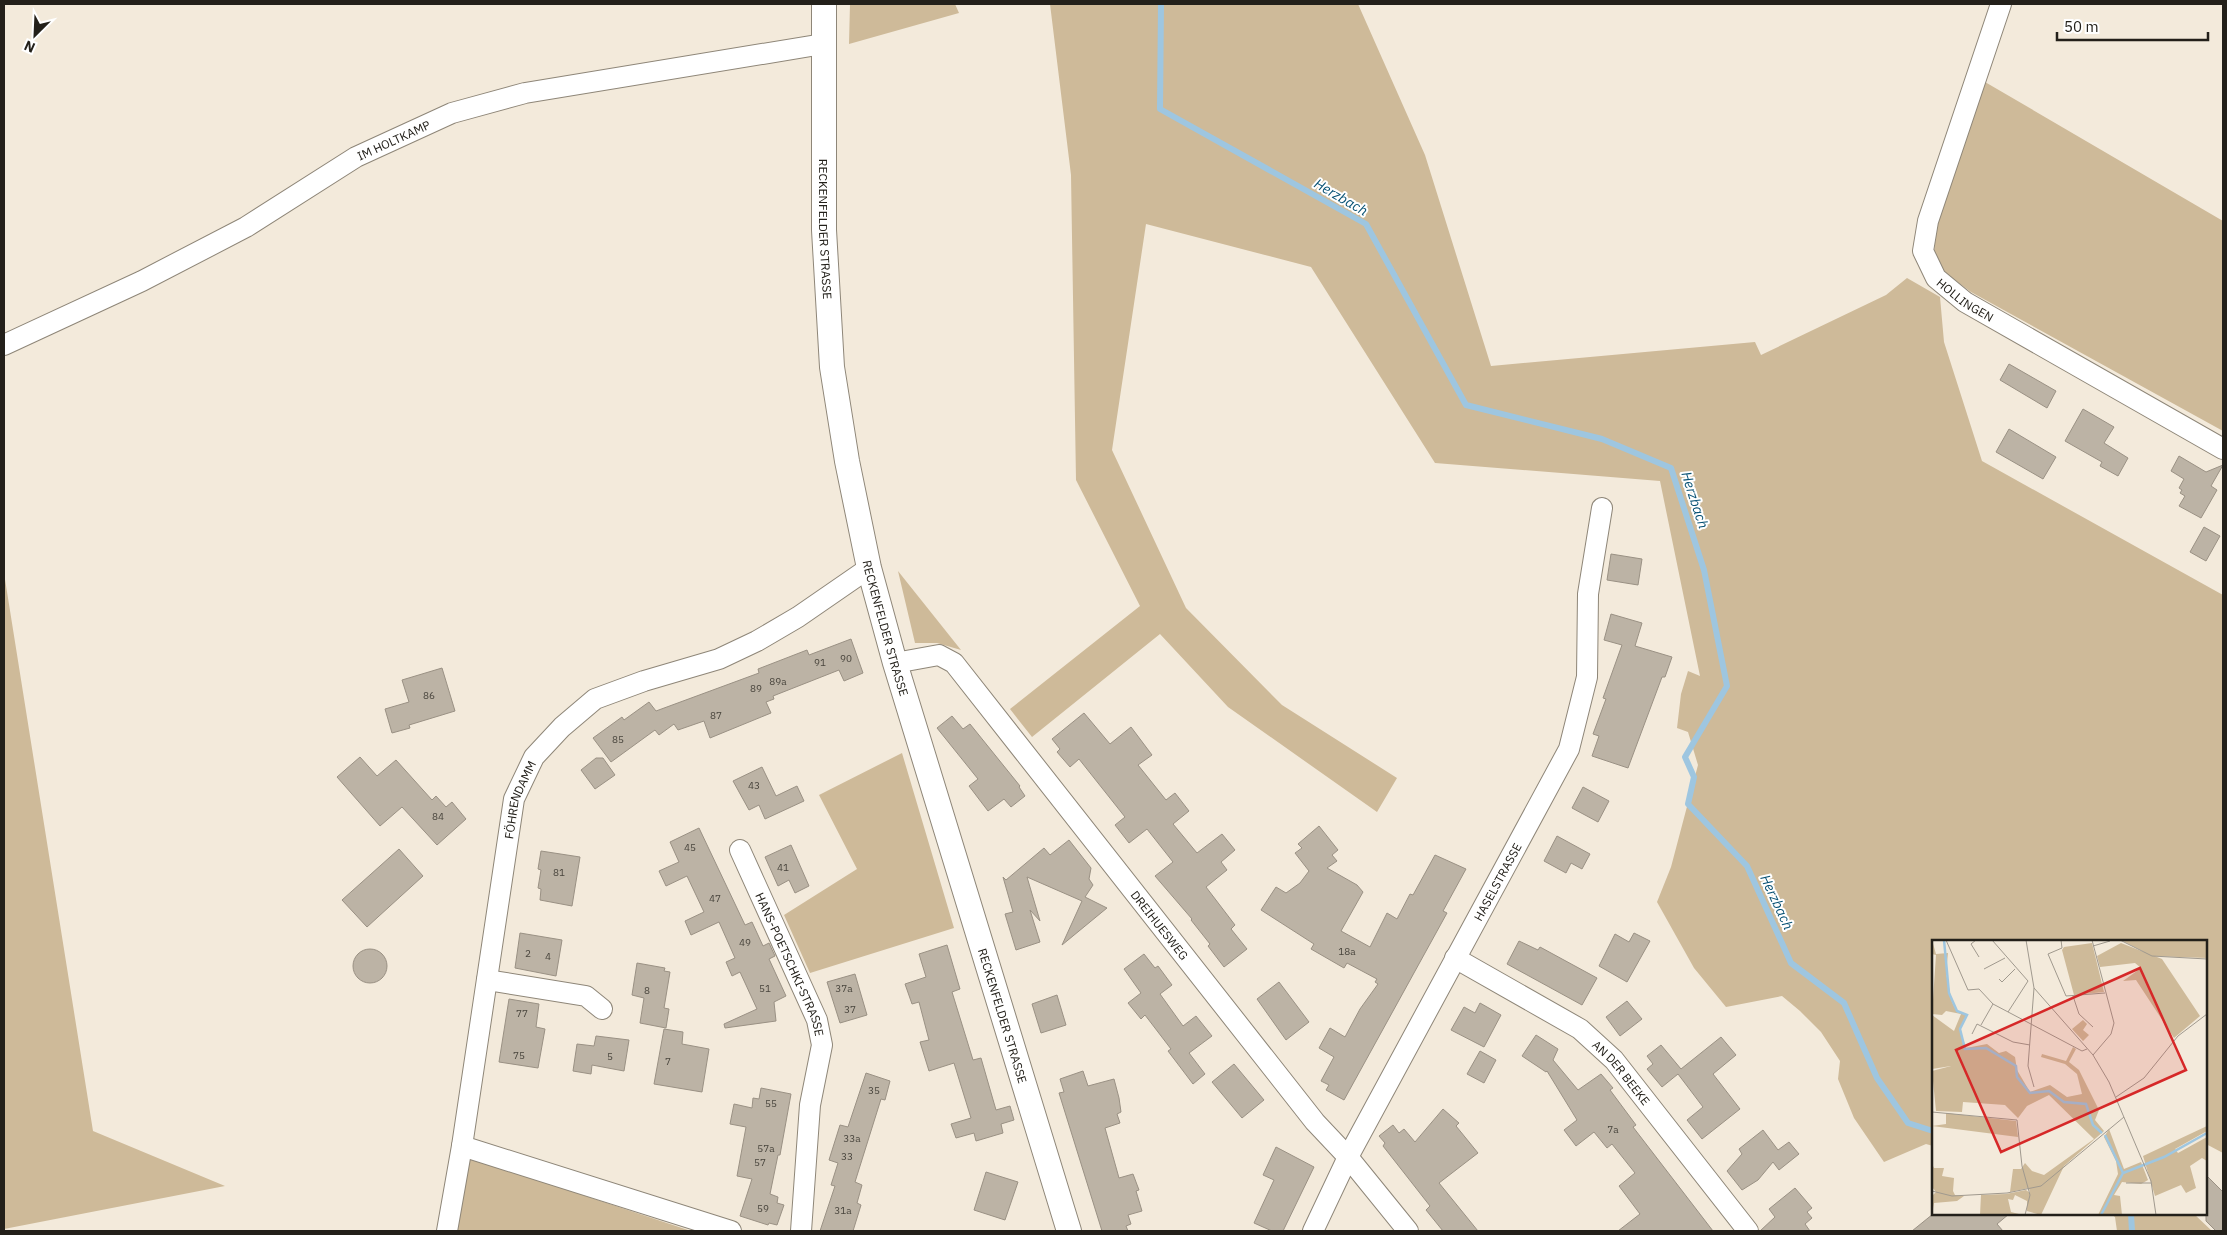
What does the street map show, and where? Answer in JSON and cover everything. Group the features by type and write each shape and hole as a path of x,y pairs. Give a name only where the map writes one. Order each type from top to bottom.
{"street":[{"name":"RECKENFELDER STRASSE","path":"824,4 824,230 832,367 847,461 869,568 895,663 1069,1231"},
{"name":"HOLLINGEN","path":"2001,4 1928,221 1923,251 1936,278 1965,302 2223,449"},
{"name":"IM HOLTKAMP","path":"4,345 151,277 246,227 356,157 452,114 525,93 824,44"},
{"name":"HASELSTRASSE","path":"1313,1231 1348,1157 1569,749 1587,677 1588,594 1602,508"},
{"name":"FÖHRENDAMM","path":"447,1231 462,1146 514,800 534,757 562,727 595,699 644,681 719,659 757,641 798,617 869,568"},
{"name":"DREIHUESWEG","path":"895,663 939,655 954,663 1315,1122 1348,1157 1408,1231"},
{"name":"HANS-POETSCHKI-STRASSE","path":"740,850 817,1020 822,1045 810,1105 801,1231"},
{"name":"AN DER BEEKE","path":"1455,958 1580,1029 1614,1060 1748,1231"},
{"path":"487,980 586,996 602,1009"},
{"path":"462,1146 731,1231"}],"shaded area":[{"path":"850,4 955,4 959,13 849,44"},
{"path":"1050,4 1358,4 1425,155 1491,366 1755,342 1761,355 1886,295 1907,278 1940,297 1944,342 1982,461 2223,595 2223,1153 2207,1145 2207,940 1932,940 1932,1146 1926,1144 1884,1162 1854,1118 1838,1079 1840,1061 1821,1032 1782,996 1726,1007 1694,968 1657,902 1671,867 1698,765 1688,732 1677,728 1681,694 1688,671 1700,676 1660,481 1435,463 1311,267 1146,224 1112,450 1186,608 1282,705 1397,778 1377,812 1228,707 1160,634 1032,737 1010,709 1140,606 1076,480 1071,175"},
{"path":"1985,82 2223,221 2223,431 1971,292 1944,272 1934,251 1938,218"},
{"path":"898,571 961,650 937,643 915,643"},
{"path":"4,573 93,1131 225,1186 4,1229"},
{"path":"902,753 954,928 810,973 784,915 857,869 819,795"},
{"path":"468,1157 691,1231 455,1231"},
{"path":"2112,1215 2195,1215 2212,1231 2117,1231 2115,1217"}],"building":[{"path":"2009,364 2056,391 2047,408 2000,380"},
{"path":"2083,409 2114,427 2104,443 2128,458 2118,476 2100,466 2102,462 2065,441"},
{"path":"2009,429 2056,457 2043,479 1996,452"},
{"path":"2179,456 2206,472 2223,465 2211,486 2217,490 2201,518 2179,506 2185,496 2180,493 2182,490 2179,488 2184,479 2171,471"},
{"path":"2204,527 2220,536 2206,561 2190,552"},
{"path":"1611,554 1642,559 1638,585 1607,580"},
{"path":"1611,614 1642,623 1635,646 1672,657 1665,677 1662,677 1628,768 1592,756 1599,736 1593,734 1606,699 1603,698 1622,645 1604,640"},
{"path":"851,639 863,673 844,681 839,670 773,696 774,699 766,702 771,713 710,738 704,721 678,730 674,724 659,735 655,730 611,762 593,738 622,717 624,720 649,702 656,711 759,673 758,669 807,650 809,655"},
{"path":"442,668 455,711 409,725 410,728 392,733 385,709 409,702 402,680"},
{"path":"1084,713 1110,744 1131,727 1152,755 1138,765 1166,800 1175,793 1189,811 1173,824 1197,853 1222,834 1235,850 1221,862 1227,870 1206,887 1235,925 1231,929 1247,949 1224,967 1208,946 1210,944 1192,919 1155,876 1173,862 1147,829 1129,843 1115,825 1125,817 1079,759 1070,767 1057,752 1060,749 1052,739"},
{"path":"952,716 963,729 970,724 1020,786 1025,796 1011,807 1004,799 988,811 969,786 978,779 937,728"},
{"path":"360,757 377,776 396,760 432,800 436,796 446,807 452,802 466,819 437,845 402,807 380,826 337,777"},
{"path":"596,758 603,758 615,775 595,789 581,770"},
{"path":"762,767 776,796 797,786 804,801 765,819 759,805 749,810 733,781"},
{"path":"1583,787 1609,801 1598,822 1572,808"},
{"path":"1319,826 1338,850 1332,855 1337,861 1327,868 1357,885 1363,892 1341,931 1370,947 1387,913 1397,919 1410,894 1413,895 1435,855 1466,869 1443,911 1447,913 1344,1100 1326,1090 1329,1085 1321,1081 1334,1057 1319,1048 1330,1028 1345,1037 1360,1009 1378,984 1375,982 1377,979 1347,963 1344,968 1311,949 1314,944 1261,910 1276,887 1286,893 1300,883 1309,871 1295,853 1302,848 1298,844"},
{"path":"699,828 745,925 752,922 763,946 769,943 775,956 769,959 786,996 774,1002 776,1021 725,1028 724,1024 757,1009 740,972 732,976 726,962 735,958 719,922 691,935 685,921 704,912 687,876 666,886 659,871 679,862 670,842"},
{"path":"1557,836 1590,854 1582,869 1571,863 1566,873 1544,861"},
{"path":"1069,840 1091,868 1089,879 1093,885 1085,897 1107,908 1062,945 1082,901 1027,877 1040,921 1030,910 1040,942 1016,950 1005,914 1013,912 1003,877 1006,880 1044,848 1050,855"},
{"path":"791,845 809,886 795,893 789,880 778,886 765,857"},
{"path":"399,849 423,876 367,927 342,900"},
{"path":"541,851 580,857 572,906 540,900 541,889 538,888 541,870 538,869"},
{"path":"520,933 562,940 556,976 515,968"},
{"path":"1634,933 1650,941 1627,982 1599,966 1615,934 1629,942"},
{"path":"1519,941 1538,950 1540,947 1597,978 1582,1005 1507,964"},
{"path":"947,945 960,989 952,992 973,1060 981,1058 996,1110 1010,1106 1014,1120 1001,1124 1003,1133 976,1141 974,1133 956,1138 951,1124 971,1118 954,1063 929,1071 920,1042 929,1040 919,1002 912,1004 905,984 926,977 919,954"},
{"path":"370,949 377,950 382,954 386,959 386,973 382,978 377,982 370,983 363,982 358,978 354,973 353,966 354,959 358,954 363,950"},
{"path":"1144,954 1155,968 1158,966 1172,985 1160,994 1183,1026 1196,1016 1212,1036 1189,1053 1205,1074 1193,1084 1168,1051 1171,1049 1145,1015 1141,1019 1128,1003 1141,993 1124,969"},
{"path":"637,963 665,968 664,971 670,972 664,1008 669,1009 666,1028 640,1023 644,998 632,995"},
{"path":"855,974 867,1015 840,1023 827,982"},
{"path":"1279,982 1309,1022 1286,1040 1257,999"},
{"path":"1057,995 1066,1025 1041,1033 1032,1004"},
{"path":"509,999 539,1004 536,1027 545,1029 538,1068 499,1062"},
{"path":"1627,1001 1642,1019 1620,1036 1606,1017"},
{"path":"1480,1003 1501,1015 1484,1047 1451,1030 1464,1007 1475,1013"},
{"path":"664,1029 683,1032 682,1044 709,1049 702,1092 654,1084"},
{"path":"1536,1035 1558,1049 1553,1060 1578,1090 1601,1074 1613,1088 1610,1090 1636,1125 1633,1127 1713,1231 1618,1231 1640,1214 1619,1186 1635,1173 1612,1144 1607,1148 1594,1132 1576,1146 1564,1130 1577,1120 1547,1071 1522,1056"},
{"path":"596,1036 629,1040 624,1071 592,1065 591,1074 573,1071 577,1044 594,1046"},
{"path":"1721,1037 1736,1055 1713,1074 1740,1109 1702,1139 1687,1120 1703,1107 1678,1074 1662,1087 1647,1069 1653,1064 1647,1056 1661,1045 1681,1069"},
{"path":"1480,1051 1496,1060 1484,1083 1467,1074"},
{"path":"1234,1064 1264,1100 1242,1118 1212,1082"},
{"path":"1083,1071 1088,1086 1114,1079 1121,1112 1117,1114 1120,1123 1105,1128 1119,1178 1133,1174 1139,1190 1136,1191 1142,1211 1128,1215 1131,1224 1126,1226 1128,1231 1102,1231 1059,1093 1064,1092 1060,1079"},
{"path":"866,1073 890,1081 885,1100 881,1099 855,1182 862,1185 857,1203 861,1205 853,1231 820,1231 835,1186 831,1185 838,1163 829,1160 840,1125 848,1127"},
{"path":"761,1088 791,1094 780,1155 778,1155 770,1194 778,1197 777,1203 784,1205 777,1225 769,1223 768,1225 740,1216 752,1179 737,1176 746,1127 730,1124 734,1104 752,1108 753,1098 759,1099"},
{"path":"1443,1109 1459,1123 1456,1126 1478,1153 1439,1183 1478,1231 1443,1231 1426,1210 1430,1206 1383,1146 1385,1143 1379,1136 1393,1125 1399,1133 1404,1129 1415,1142"},
{"path":"1763,1130 1778,1150 1789,1142 1799,1154 1779,1170 1773,1162 1758,1180 1742,1190 1727,1171 1742,1154 1739,1149"},
{"path":"1276,1147 1314,1167 1283,1231 1272,1231 1254,1223 1274,1180 1263,1175"},
{"path":"986,1172 1018,1182 1005,1220 974,1210"},
{"path":"2207,1176 2223,1192 2223,1231 2216,1231 2206,1221"},
{"path":"1795,1188 1812,1208 1807,1212 1812,1218 1805,1224 1810,1231 1760,1231 1775,1217 1769,1209"},
{"path":"1932,1215 2008,1215 1997,1224 2003,1231 1912,1231"}],"waterway":[{"name":"Herzbach","path":"1161,4 1160,109 1366,224 1466,405 1602,439 1671,468 1704,570 1727,686 1685,757 1694,777 1688,804 1747,866 1791,963 1844,1003 1877,1078 1908,1123 1932,1131"},
{"name":"Herzbach","path":"2131,1215 2132,1231"}]}
